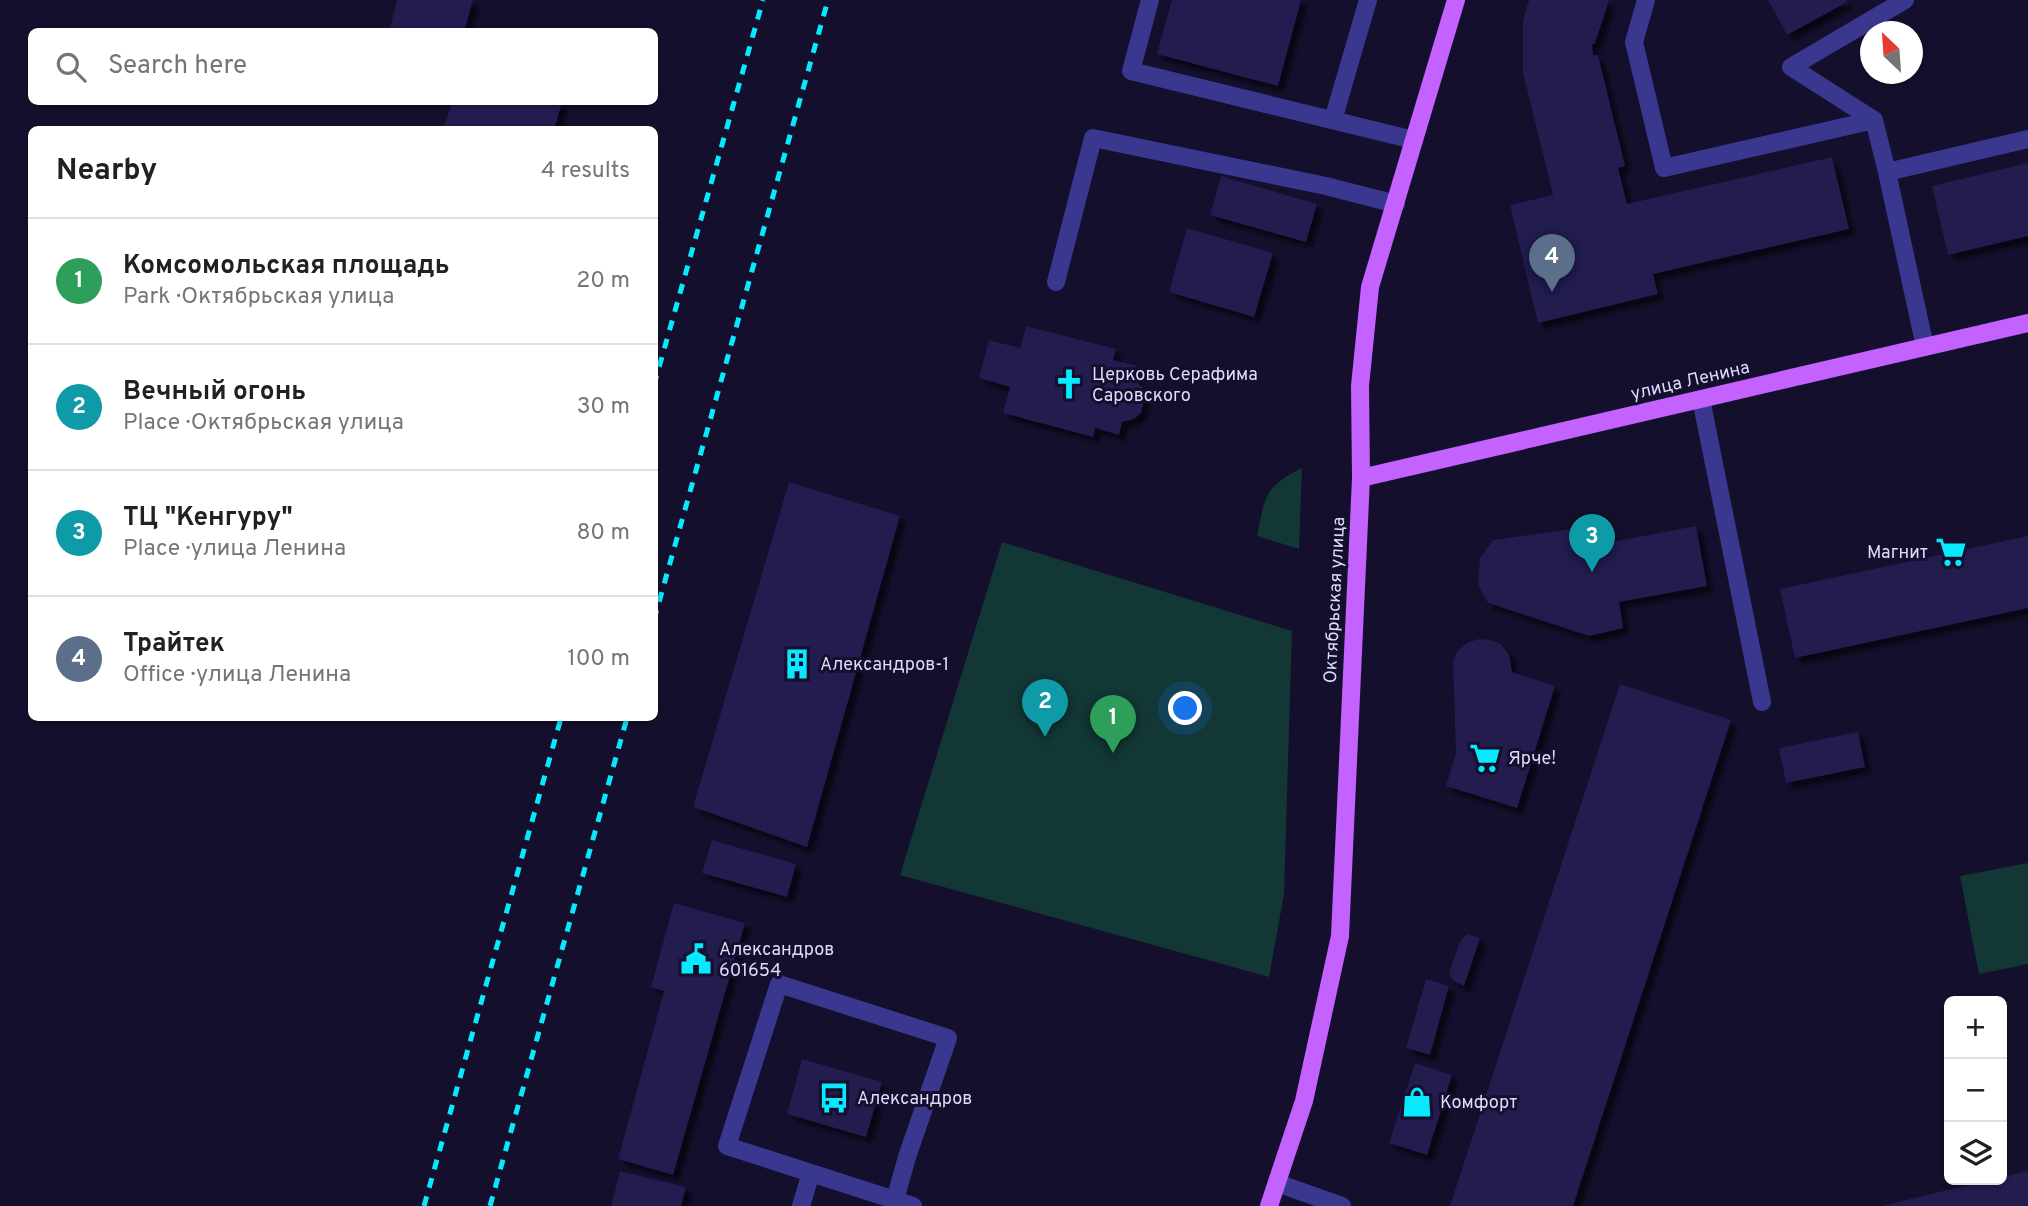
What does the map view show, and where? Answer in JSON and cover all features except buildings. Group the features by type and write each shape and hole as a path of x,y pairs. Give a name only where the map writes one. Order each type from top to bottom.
{"main road":[{"name":"Октябрьская улица","path":"1269,1206 1304,1101 1340,936 1361,478 1360,386 1370,287 1456,0"},
{"name":"улица Ленина","path":"1361,478 2028,323"}],"street":[{"path":"1150,0 1131,71 1414,140"},
{"path":"1333,120 1368,0"},
{"path":"1646,0 1634,42 1664,168 1874,120"},
{"path":"1905,0 1791,67 1874,120 1925,346"},
{"path":"1056,282 1093,138 1326,186 1396,204"},
{"path":"1887,172 2028,139"},
{"path":"1702,398 1762,702"},
{"path":"895,1200 948,1038 779,984 727,1146 913,1206"},
{"path":"801,1206 811,1173"},
{"path":"1277,1183 1342,1206"}],"green space":[{"path":"1302,468 1299,549 1257,536 1268,494 1280,481"},
{"path":"1002,542 1292,631 1284,894 1269,977 900,875"},
{"path":"2028,863 2028,964 1979,974 1960,876"}],"railway":[{"path":"658,371 763,0"},
{"path":"658,606 828,0"},
{"path":"424,1206 560,721"},
{"path":"490,1206 626,721"}],"place":[{"name":"Трайтек","path":"1552,292"},
{"name":"Церковь Серафима Саровского","path":"1069,384"},
{"name":"Магнит","path":"1951,552"},
{"name":"ТЦ \"Кенгуру\"","path":"1592,572"},
{"name":"Александров-1","path":"797,664"},
{"name":"Вечный огонь","path":"1045,737"},
{"name":"Комсомольская площадь","path":"1113,753"},
{"name":"Ярче!","path":"1485,758"},
{"name":"Александров 601654","path":"696,959"},
{"name":"Александров","path":"834,1098"},
{"name":"Комфорт","path":"1417,1102"}]}
